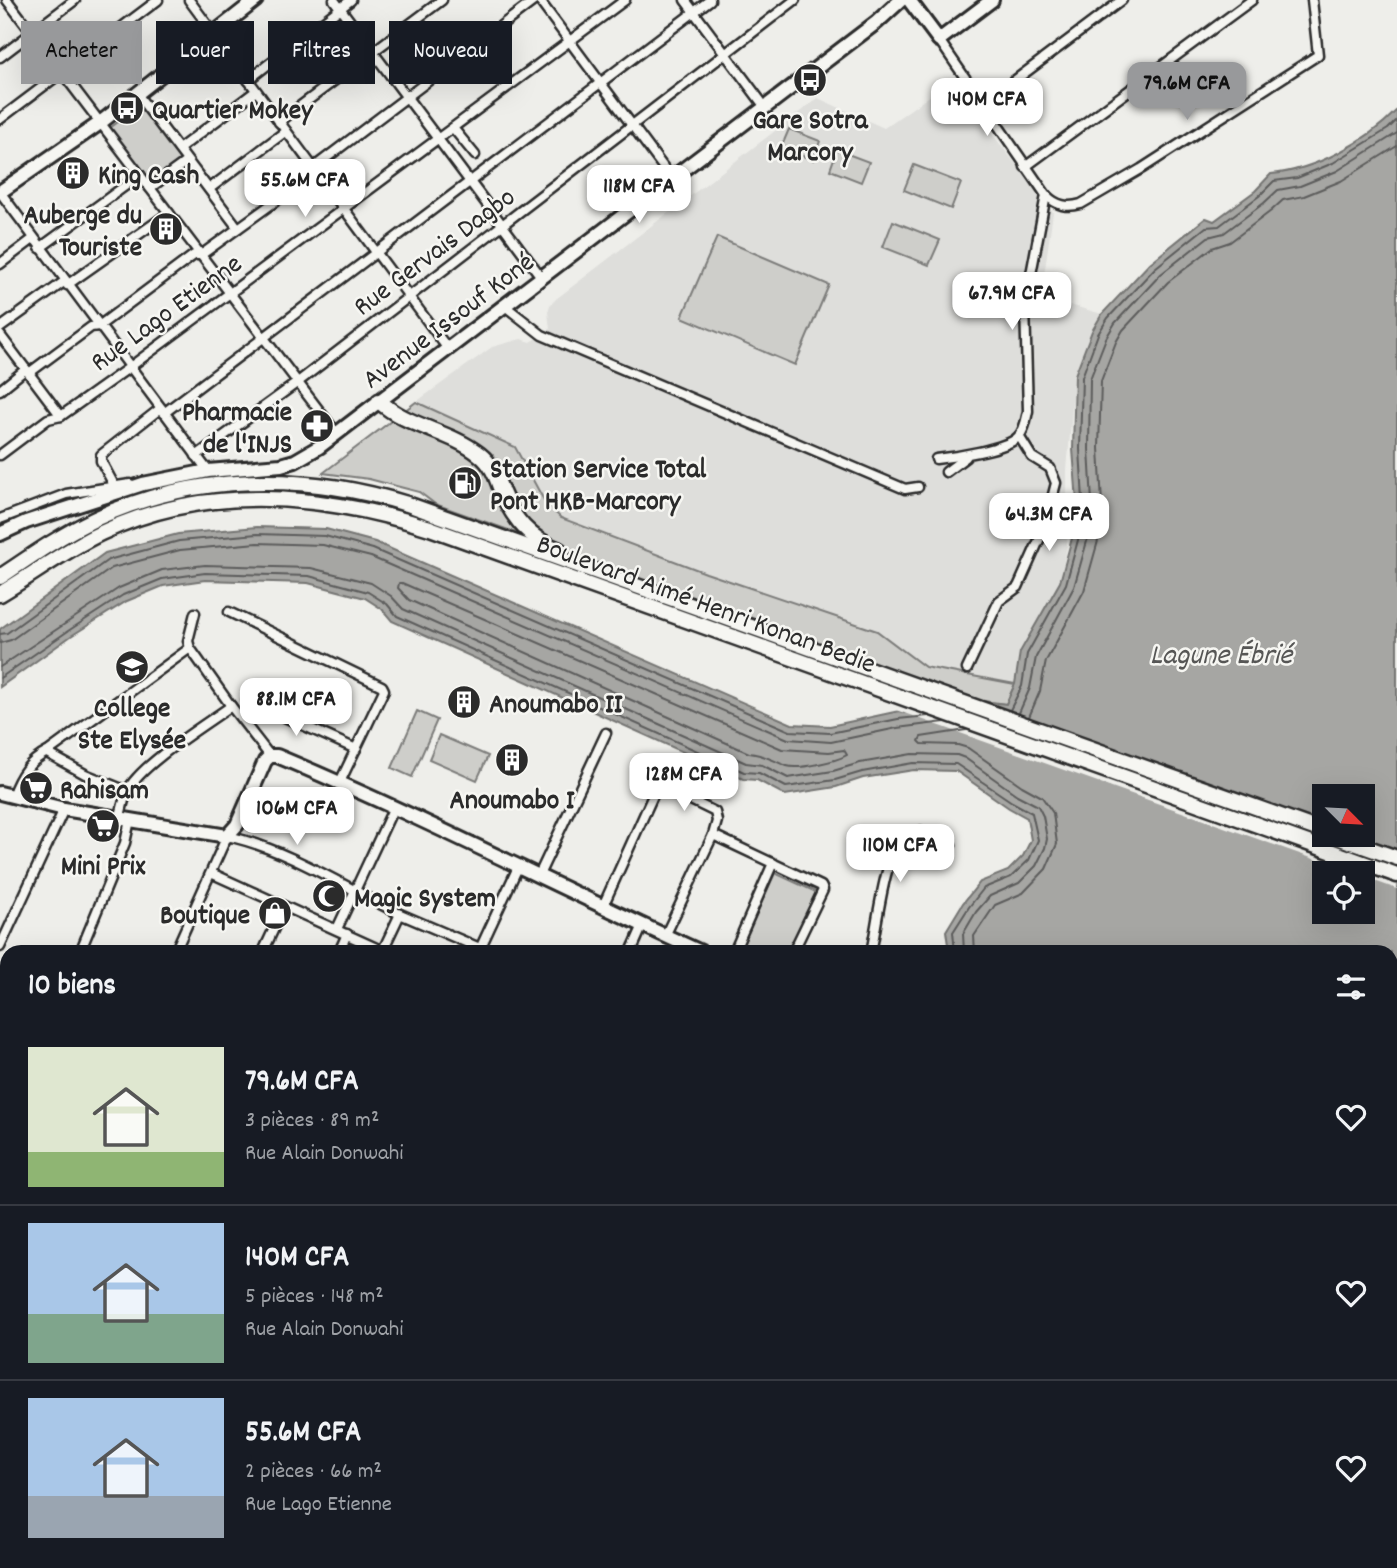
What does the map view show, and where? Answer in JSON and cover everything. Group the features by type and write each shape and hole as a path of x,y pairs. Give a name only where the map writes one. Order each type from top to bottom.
{"highway":[{"path":"379,401 394,414 469,447 480,455 494,471 514,517 533,537 636,588"},
{"name":"Boulevard Aimé Henri Konan Bedie","path":"0,577 71,531 122,508 161,496 233,482 277,481 321,484 384,497 636,588 867,678 1397,875"},
{"name":"Boulevard Aimé Henri Konan Bedie","path":"0,594 78,544 152,514 232,499 276,498 362,508 430,528 1312,828"},
{"path":"1365,847 1397,858"}],"street":[{"path":"7,0 23,21"},
{"path":"48,21 75,0"},
{"path":"131,21 158,0"},
{"path":"189,0 204,21"},
{"path":"228,21 256,0"},
{"path":"334,0 350,21"},
{"path":"254,75 351,0"},
{"path":"375,50 442,0"},
{"path":"0,390 91,327 99,326 194,255 201,255 537,0 672,178"},
{"name":"Rue Lago Etienne","path":"0,455 48,419 61,416 130,367 625,0"},
{"path":"685,0 765,107"},
{"path":"114,485 100,455 264,337 710,0"},
{"name":"Rue Gervais Dagbo","path":"196,456 410,297 795,0"},
{"name":"Avenue Issouf Koné","path":"0,534 144,484 208,471 281,465 295,461 337,434 449,349 877,23 901,0"},
{"path":"909,0 942,43 1046,195 1058,204 1070,207 1081,204 1152,162 1318,55 1312,0"},
{"path":"942,43 992,0"},
{"path":"982,105 1122,0"},
{"path":"1025,167 1252,0"},
{"path":"0,57 21,41"},
{"path":"375,54 542,278"},
{"path":"156,78 100,123 0,192 208,471"},
{"path":"0,119 48,84"},
{"path":"70,84 337,434"},
{"path":"251,84 449,349"},
{"path":"279,122 329,84"},
{"path":"179,149 256,91"},
{"path":"136,94 238,228"},
{"path":"453,128 475,155"},
{"path":"209,189 286,131"},
{"path":"149,188 187,161"},
{"path":"40,247 139,175"},
{"path":"936,459 968,455 1013,441 1025,427 1028,411 1025,306 1046,195"},
{"path":"0,328 169,213"},
{"path":"0,264 33,239"},
{"path":"505,306 542,335 905,489 918,487"},
{"path":"0,335 61,416"},
{"path":"967,669 999,601 1018,587 1044,529 1056,483 1049,468 1032,457 1019,436"},
{"path":"946,472 968,455"},
{"path":"0,519 66,494 114,485 144,484"},
{"path":"229,612 384,690 340,782"},
{"path":"195,613 188,641 190,648 270,756"},
{"path":"190,648 47,753 32,761 6,794 64,809 244,839 470,945"},
{"path":"247,700 356,749"},
{"path":"83,945 125,843 127,791 150,766 231,706"},
{"path":"539,875 606,733"},
{"path":"47,753 85,774 127,791"},
{"path":"178,945 227,836 237,825 265,761 270,756 277,756 340,782 685,945"},
{"path":"603,906 659,786 715,812 717,821 713,835 665,936"},
{"path":"337,929 394,807"},
{"path":"1,945 64,809"},
{"path":"873,945 887,874 901,841 921,831 951,845"},
{"path":"713,835 818,883 823,890 796,945"},
{"path":"737,945 773,863"},
{"path":"486,945 519,865"},
{"path":"211,873 369,945"},
{"path":"266,945 284,907"},
{"path":"387,945 401,914"},
{"path":"634,945 643,925"},
{"path":"341,945 346,934"}],"shaded area":[{"path":"951,81 1053,212 1041,297 1102,314 1092,331 1075,375 1067,470 1067,547 1060,582 1020,652 1015,684 924,667 877,631 706,573 561,517 546,504 515,447 416,402 492,347 521,339 531,342 550,329 548,312 556,299 818,98 884,128"},
{"path":"141,105 181,159 151,183 110,128"},
{"path":"789,129 820,141 813,160 781,148"},
{"path":"837,150 869,162 861,182 830,170"},
{"path":"914,165 961,183 951,209 904,190"},
{"path":"893,221 940,240 929,265 883,247"},
{"path":"717,237 829,285 795,365 682,317"},
{"path":"416,402 515,447 546,504 561,518 706,573 877,631 925,667 1015,684 1006,704 975,700 638,582 517,533 435,504 419,492 369,479 323,473"},
{"path":"417,711 437,720 412,777 392,768"},
{"path":"439,735 488,756 477,780 429,759"},
{"path":"775,873 816,892 792,945 742,945"}],"water":[{"name":"Lagune Ébrié","path":"1397,110 1397,945 948,945 946,931 963,903 980,882 1008,871 1023,856 1031,840 1027,818 956,771 914,770 785,795 757,780 743,779 392,621 382,609 365,598 308,583 205,580 163,586 127,601 71,636 0,687 0,629 105,553 178,534 257,527 326,529 375,542 792,724 830,726 899,711 904,713 980,701 1006,704 1015,684 1020,652 1060,582 1078,516 1073,449 1075,375 1092,331 1102,314 1150,263 1206,218 1214,221 1255,191 1271,174 1305,167 1355,143"}],"pier":[{"path":"971,699 1312,830 1312,847 1376,847 1376,843 1397,850 1397,889 1375,881 1375,861 1319,861 893,709"}],"place":[{"name":"Gare Sotra Marcory","path":"810,80"},
{"name":"Quartier Mokey","path":"127,108"},
{"name":"King Cash","path":"73,173"},
{"name":"Auberge du Touriste","path":"166,229"},
{"name":"Pharmacie de l'INJS","path":"317,426"},
{"name":"Station Service Total Pont HKB-Marcory","path":"465,483"},
{"name":"College Ste Elysée","path":"132,667"},
{"name":"Anoumabo II","path":"464,702"},
{"name":"Anoumabo I","path":"512,760"},
{"name":"Rahisam","path":"36,788"},
{"name":"Mini Prix","path":"103,826"},
{"name":"Magic System","path":"329,896"},
{"name":"Boutique","path":"275,913"}]}
